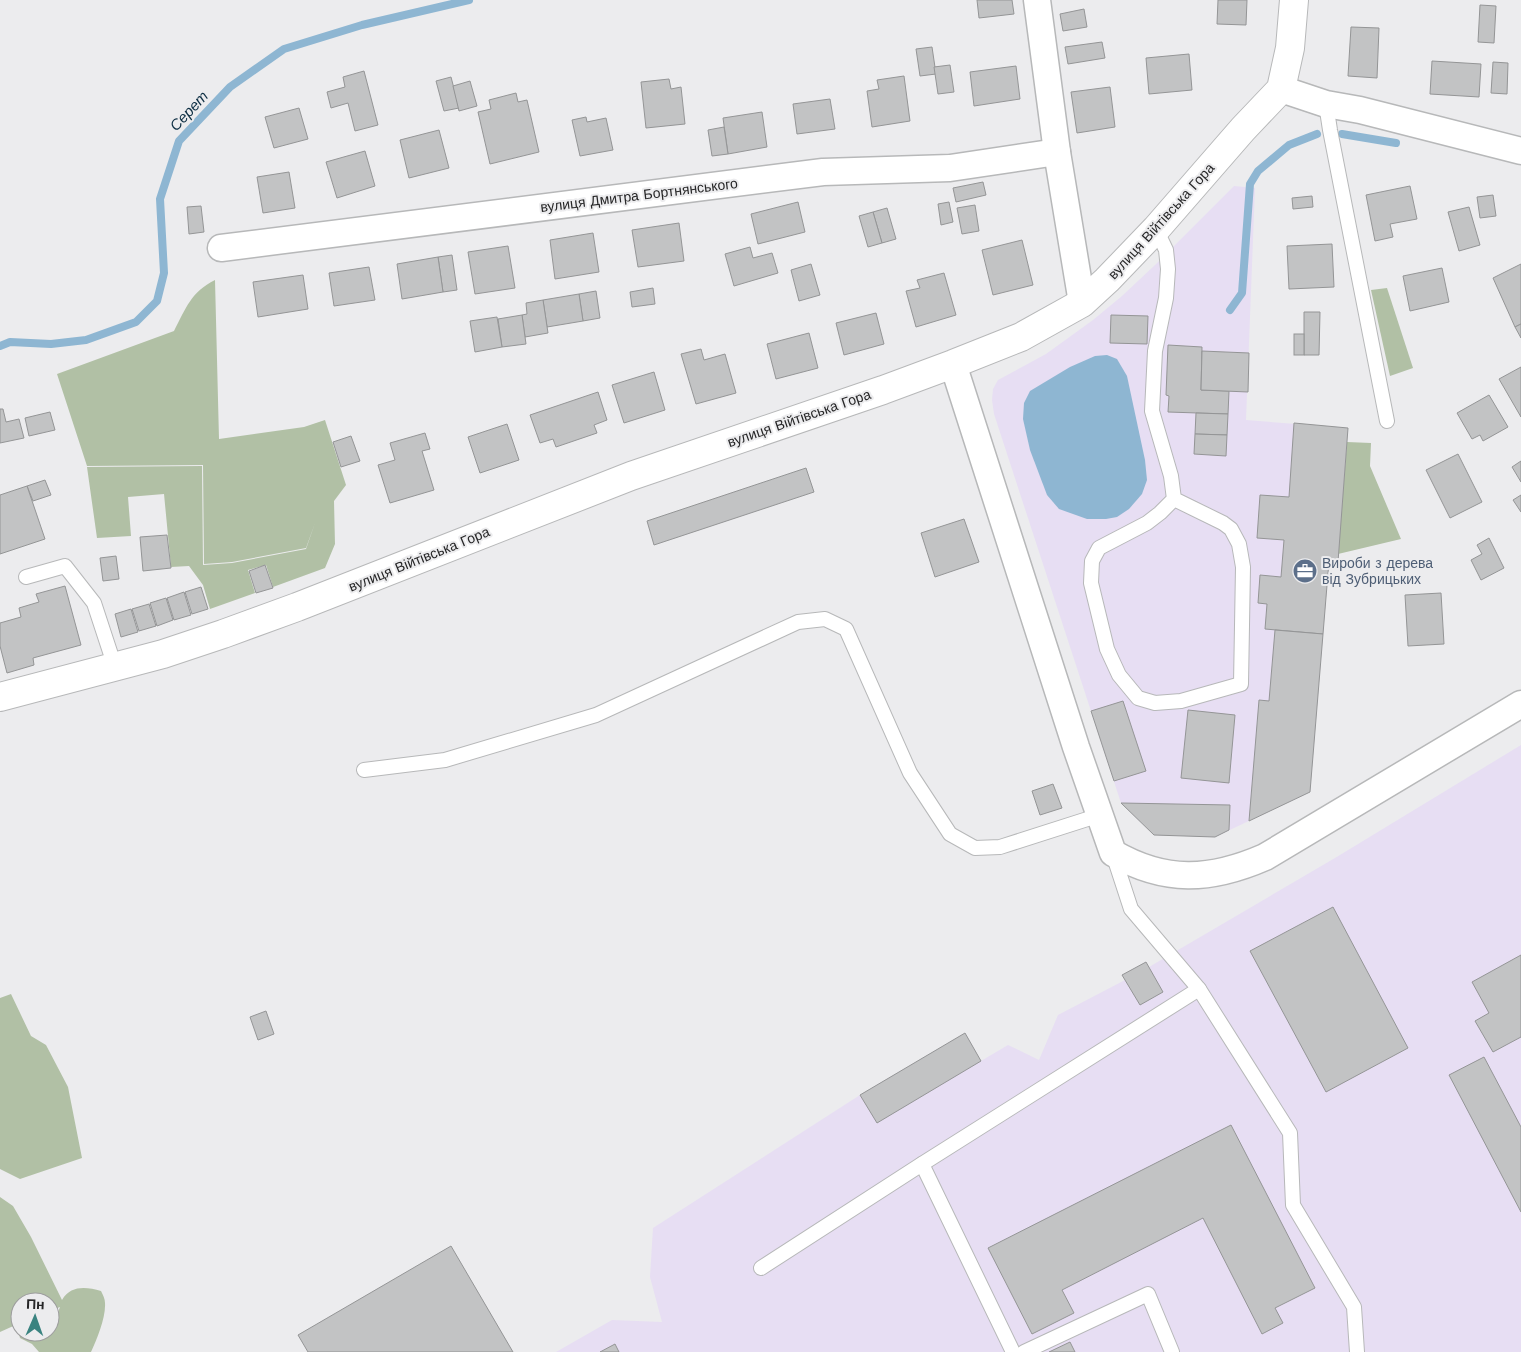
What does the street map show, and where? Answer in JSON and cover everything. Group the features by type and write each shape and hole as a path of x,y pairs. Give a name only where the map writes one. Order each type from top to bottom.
{"street":[{"path":"1037,0 1057,152 1082,303"},
{"path":"1294,0 1290,48 1281,89 1326,104 1360,110 1521,151"},
{"name":"вулиця Війтівська Гора","path":"0,697 163,654 223,634 297,607 631,476 874,393 1020,337 1082,303 1107,280 1156,229 1243,129 1281,89"},
{"name":"вулиця Дмитра Бортнянського","path":"221,248 823,172 950,168 1057,152"},
{"path":"953,364 1076,747 1113,853 1131,863 1175,874 1198,876 1221,873 1243,867 1265,857 1521,704"}],"lane":[{"path":"1326,104 1387,421"},
{"path":"1156,229 1166,250 1168,270 1166,298 1155,351 1152,410 1171,476 1174,499"},
{"path":"1174,499 1232,529 1239,544 1242,567 1241,684 1181,701 1155,703 1138,698 1119,675 1107,649 1091,583 1092,560 1099,548 1148,522 1174,499"},
{"path":"26,577 65,566 94,602 115,667"},
{"path":"364,770 445,760 596,715 798,622 824,619 846,629 910,773 950,834 975,848 1000,847 1100,815"},
{"path":"1113,853 1131,908 1200,990 1290,1133 1293,1205 1354,1307 1357,1352"},
{"path":"761,1268 922,1164 1200,990"},
{"path":"922,1164 1013,1352"},
{"path":"1024,1352 1148,1294 1172,1352"}],"shaded area":[{"path":"1234,186 1255,188 1246,420 1348,428 1338,562 1329,561 1310,792 1215,837 1154,835 1121,803 994,414 993,389 998,380 1046,354 1122,296"},
{"path":"1521,745 1521,1352 556,1352 612,1320 662,1322 650,1277 653,1228 860,1095 965,1033 981,1061 1008,1045 1039,1060 1058,1015 1125,980 1122,975 1146,962 1149,967 1335,858"}],"green space":[{"path":"215,280 219,439 304,427 325,420 346,485 334,501 335,544 325,568 273,587 266,565 248,570 255,593 210,609 203,585 189,566 171,567 164,494 128,497 131,536 97,538 87,467 202,466 203,565 232,563 306,549 315,523 306,548 232,562 204,564 203,465 87,466 57,374 174,331 190,301 200,290"},
{"path":"1387,288 1413,368 1390,376 1371,290"},
{"path":"1347,442 1371,443 1370,466 1401,539 1338,554"},
{"path":"11,994 31,1036 46,1045 68,1087 82,1158 20,1179 0,1169 0,998"},
{"path":"0,1197 13,1206 31,1237 58,1292 10,1292 10,1328 0,1332"},
{"path":"79,1288 101,1291 104,1297 105,1309 103,1321 91,1352 39,1352 28,1342 60,1342 60,1296 62,1300 70,1292"}],"water":[{"path":"1107,355 1117,359 1127,376 1145,460 1147,480 1142,494 1129,509 1117,517 1087,519 1059,509 1047,495 1030,450 1023,419 1024,403 1030,391 1070,367 1095,356"}],"building":[{"path":"977,0 1012,0 1014,14 979,18"},
{"path":"1218,0 1247,0 1246,25 1217,24"},
{"path":"1480,5 1496,6 1494,43 1478,42"},
{"path":"1084,9 1087,27 1063,31 1060,14"},
{"path":"1351,27 1379,28 1377,78 1348,76"},
{"path":"1102,42 1105,58 1068,64 1065,47"},
{"path":"932,47 936,74 920,76 916,49"},
{"path":"1189,54 1192,90 1149,94 1146,58"},
{"path":"1432,61 1481,64 1479,97 1430,94"},
{"path":"1493,62 1508,63 1507,94 1491,93"},
{"path":"950,65 954,92 938,94 934,67"},
{"path":"1016,66 1020,99 974,106 970,72"},
{"path":"364,71 378,125 355,131 348,103 331,108 327,92 345,87 343,77"},
{"path":"904,76 910,121 872,127 867,91 879,89 877,80"},
{"path":"451,77 459,108 444,111 436,81"},
{"path":"669,79 671,89 681,87 685,124 646,128 641,82"},
{"path":"470,81 477,106 459,111 453,86"},
{"path":"1110,87 1115,127 1077,133 1071,92"},
{"path":"516,93 518,102 527,100 539,152 490,164 478,112 491,109 489,100"},
{"path":"830,99 835,129 797,134 793,104"},
{"path":"299,108 308,139 274,148 265,117"},
{"path":"762,112 767,147 728,154 723,118"},
{"path":"586,117 587,122 606,118 613,150 580,156 572,120"},
{"path":"724,127 728,154 712,156 708,130"},
{"path":"439,130 449,168 409,178 400,140"},
{"path":"365,151 375,186 337,198 326,162"},
{"path":"289,172 295,208 263,213 257,177"},
{"path":"983,182 986,195 956,202 953,188"},
{"path":"1410,186 1417,219 1390,224 1393,237 1375,241 1366,195"},
{"path":"1493,195 1496,216 1480,218 1477,197"},
{"path":"1312,196 1313,207 1293,209 1292,198"},
{"path":"798,202 805,232 758,244 751,214"},
{"path":"949,202 953,222 941,225 938,204"},
{"path":"975,205 979,231 962,234 957,208"},
{"path":"201,206 204,232 189,234 187,207"},
{"path":"1469,207 1480,245 1459,251 1448,212"},
{"path":"887,208 896,239 882,243 873,212"},
{"path":"873,212 882,243 868,247 859,216"},
{"path":"679,223 684,261 638,267 632,230"},
{"path":"593,233 599,272 555,279 550,240"},
{"path":"1022,240 1033,285 993,295 982,250"},
{"path":"1332,244 1334,287 1289,289 1287,246"},
{"path":"508,246 515,288 475,294 468,252"},
{"path":"750,247 753,258 772,253 778,273 734,286 725,254"},
{"path":"452,255 457,290 443,292 438,257"},
{"path":"438,257 443,292 402,299 397,264"},
{"path":"811,264 820,295 799,301 791,270"},
{"path":"1521,264 1521,324 1515,327 1493,278"},
{"path":"369,267 375,300 334,306 329,273"},
{"path":"1442,268 1449,302 1410,311 1403,276"},
{"path":"944,273 956,315 916,327 906,291 920,288 917,280"},
{"path":"303,275 308,309 258,317 253,282"},
{"path":"653,288 655,304 632,307 630,292"},
{"path":"596,291 600,318 583,321 579,294"},
{"path":"579,294 583,321 547,327 543,300"},
{"path":"543,300 548,333 525,337 522,315 527,314 526,303"},
{"path":"1304,312 1320,312 1319,355 1304,355"},
{"path":"876,313 884,344 844,355 836,323"},
{"path":"522,315 526,344 502,347 498,319"},
{"path":"1111,315 1148,316 1147,344 1110,343"},
{"path":"497,317 502,347 475,352 470,321"},
{"path":"1521,324 1521,338 1515,327"},
{"path":"809,333 818,368 776,379 767,344"},
{"path":"1294,334 1304,334 1304,355 1294,355"},
{"path":"1168,345 1202,347 1201,390 1229,391 1228,414 1168,412 1169,396 1166,395"},
{"path":"701,349 704,360 725,354 736,393 696,404 681,354"},
{"path":"1202,351 1249,353 1248,392 1201,390"},
{"path":"1521,367 1521,417 1499,379"},
{"path":"654,372 665,410 624,423 612,385"},
{"path":"598,392 607,420 594,425 597,433 556,447 553,439 540,443 530,415"},
{"path":"1489,395 1508,427 1483,441 1480,435 1472,439 1457,413"},
{"path":"0,409 3,409 6,422 19,419 24,438 0,443"},
{"path":"50,412 55,430 29,436 25,418"},
{"path":"1196,413 1228,414 1227,435 1195,434"},
{"path":"1294,423 1348,428 1338,562 1329,561 1323,634 1265,629 1267,604 1258,603 1260,575 1281,577 1284,540 1257,538 1260,495 1289,497"},
{"path":"507,424 519,460 480,473 468,437"},
{"path":"425,433 430,449 422,451 434,490 390,503 378,465 395,460 390,443"},
{"path":"1195,434 1227,435 1226,456 1194,454"},
{"path":"351,436 360,461 341,467 333,442"},
{"path":"1458,454 1482,502 1450,518 1426,470"},
{"path":"1521,461 1521,482 1512,467"},
{"path":"806,468 814,492 654,545 647,521"},
{"path":"45,480 51,495 33,501 27,486"},
{"path":"27,486 45,539 0,554 0,495"},
{"path":"1521,495 1521,512 1513,500"},
{"path":"964,519 979,562 935,577 921,533"},
{"path":"167,535 171,568 143,571 140,537"},
{"path":"1489,538 1504,568 1481,580 1471,560 1482,554 1477,545"},
{"path":"116,556 119,579 103,581 100,558"},
{"path":"265,565 273,588 256,593 249,571"},
{"path":"65,586 81,645 33,658 34,665 7,673 0,646 0,623 21,617 19,608 39,602 36,594"},
{"path":"201,587 208,609 192,614 185,592"},
{"path":"184,592 191,615 174,620 167,598"},
{"path":"1441,593 1444,644 1408,646 1405,595"},
{"path":"166,598 173,620 157,626 150,603"},
{"path":"149,604 156,626 139,631 132,609"},
{"path":"131,609 138,632 121,637 115,614"},
{"path":"1275,630 1323,634 1310,792 1249,821 1259,700 1269,701"},
{"path":"1123,701 1146,771 1114,781 1091,711"},
{"path":"1188,710 1235,715 1229,783 1181,778"},
{"path":"1053,784 1062,808 1040,815 1032,791"},
{"path":"1121,803 1230,805 1229,830 1215,837 1154,835"},
{"path":"1333,907 1408,1048 1326,1092 1250,951"},
{"path":"1521,955 1521,1037 1493,1052 1475,1021 1489,1013 1472,982"},
{"path":"1146,962 1163,992 1140,1005 1122,975"},
{"path":"266,1011 274,1034 258,1040 250,1017"},
{"path":"965,1033 981,1061 877,1123 860,1095"},
{"path":"1484,1057 1521,1127 1521,1212 1449,1075"},
{"path":"1231,1125 1315,1288 1275,1308 1283,1323 1262,1334 1203,1218 1062,1290 1074,1313 1032,1334 988,1248"},
{"path":"451,1246 513,1352 308,1352 298,1335"},
{"path":"1070,1342 1075,1352 1049,1352"},
{"path":"615,1344 619,1352 600,1352"}],"waterway":[{"name":"Серет","path":"0,346 10,342 51,344 86,340 136,322 157,301 164,273 160,199 179,141 230,87 284,49 362,25 469,0"},
{"path":"1230,310 1242,293 1250,184 1258,171 1289,145 1317,134"},
{"path":"1342,134 1396,143"}],"place":[{"name":"Вироби з дерева від Зубрицьких","path":"1305,571"}]}
